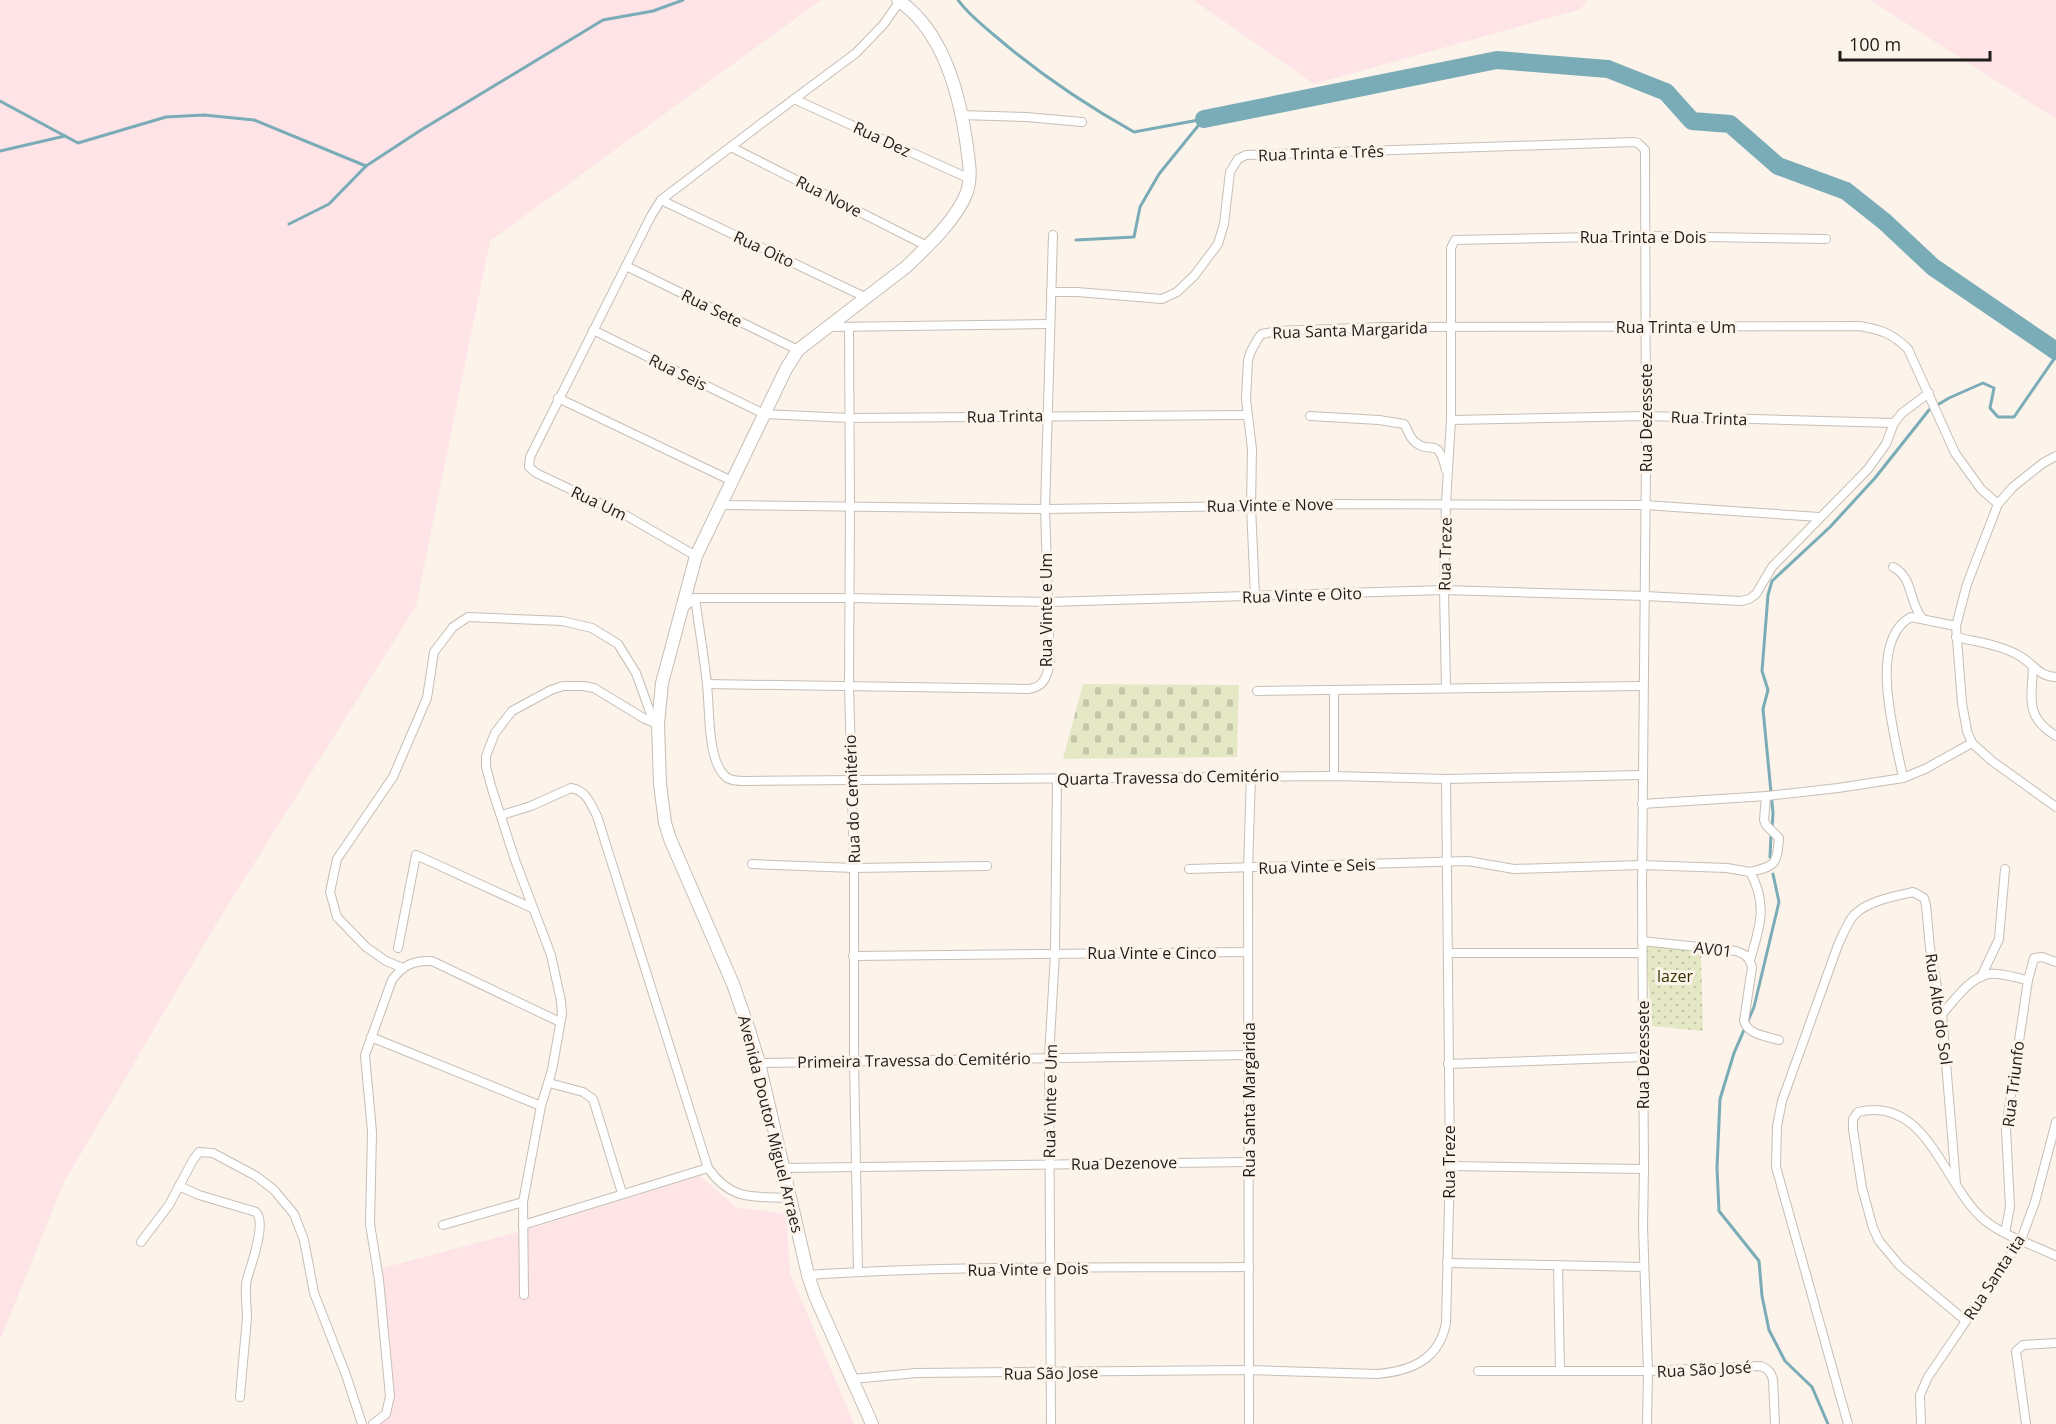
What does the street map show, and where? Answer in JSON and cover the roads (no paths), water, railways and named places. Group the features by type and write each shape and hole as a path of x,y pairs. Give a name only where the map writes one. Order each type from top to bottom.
{"main road":[{"path":"798,350 906,267 961,205 970,179 971,172 954,86 934,41 919,17 899,0"},
{"name":"Avenida Doutor Miguel Arraes","path":"798,350 786,369 696,555 662,683 656,723 662,795 670,839 733,984 759,1063 808,1275 872,1424"}],"street":[{"path":"732,481 558,398 661,200 856,53 883,25 899,0"},
{"name":"Rua Dez","path":"794,99 970,179"},
{"path":"961,114 1082,122"},
{"name":"Rua Trinta e Três","path":"1051,292 1162,299 1177,292 1194,276 1218,244 1224,224 1230,172 1233,164 1246,155 1624,142 1638,143 1645,150"},
{"name":"Rua Nove","path":"731,147 927,246"},
{"name":"Rua Dezessete","path":"1645,150 1647,236 1642,953 1647,1424"},
{"name":"Rua Oito","path":"661,200 867,298"},
{"name":"Rua Vinte e Um","path":"707,684 1028,688 1038,687 1045,680 1050,664 1046,509 1053,235"},
{"name":"Rua Trinta e Dois","path":"1460,239 1647,236 1826,238"},
{"name":"Rua Treze","path":"1446,688 1444,590 1451,420 1451,248 1455,240 1460,239"},
{"name":"Rua Sete","path":"626,266 798,350"},
{"path":"830,327 1050,324"},
{"name":"Rua Trinta e Um","path":"1452,327 1860,326 1882,331 1897,338 1908,349 1930,397"},
{"name":"Rua Santa Margarida","path":"1255,597 1251,506 1252,449 1247,415 1248,360 1262,334 1287,330 1452,327"},
{"name":"Rua do Cemitério","path":"849,328 849,686 854,868 855,1167 858,1271"},
{"name":"Rua Seis","path":"593,330 764,414"},
{"path":"1819,517 1873,462 1886,444 1894,423 1902,413 1930,397 1955,453 1966,471 1998,504"},
{"name":"Rua Um","path":"558,398 530,457 530,469 627,516 696,555"},
{"name":"Rua Trinta","path":"764,414 849,418 1247,415"},
{"path":"1310,416 1379,420 1404,424 1413,440 1441,452 1448,479"},
{"name":"Rua Trinta","path":"1451,420 1646,416 1894,423"},
{"path":"2056,456 2043,463 2013,487 1998,504 1967,584 1956,626 1962,704 1967,731 1972,743 1992,761 2056,807"},
{"name":"Rua Vinte e Nove","path":"721,505 1046,509 1446,503 1645,505 1819,517"},
{"name":"Rua Vinte e Oito","path":"695,598 1048,602 1444,590 1645,596 1732,602 1753,597 1772,567 1819,517"},
{"path":"1893,567 1904,574 1915,608 1922,618"},
{"path":"682,610 695,598"},
{"path":"695,598 707,684"},
{"path":"403,968 386,961 366,947 337,917 330,892 337,859 393,777 427,698 434,652 453,627 468,617 562,621 592,628 618,644 636,674 656,723"},
{"path":"1903,778 1886,685 1887,665 1894,636 1902,624 1911,617 1956,626"},
{"path":"1956,637 2009,651 2042,674 2056,677"},
{"path":"2033,666 2032,710 2041,726 2056,736"},
{"name":"Quarta Travessa do Cemitério","path":"707,684 712,748 715,759 722,774 730,779 745,781 1251,776 1446,779 1642,775"},
{"path":"524,1295 524,1202 541,1106 549,1083 560,1022 561,1001 557,975 548,944 515,860 486,767 486,756 495,733 512,711 550,690 563,686 583,686 604,693 656,723"},
{"path":"1257,691 1643,686"},
{"path":"1334,690 1335,776"},
{"path":"1642,804 1778,795 1903,778 1925,769 1972,743"},
{"name":"Rua Santa Margarida","path":"1249,1424 1248,868 1251,776"},
{"name":"Rua Vinte e Um","path":"1051,1424 1049,1058 1055,953 1057,778"},
{"name":"Rua Treze","path":"1249,1370 1393,1373 1418,1363 1432,1354 1440,1345 1444,1335 1450,1166 1446,779"},
{"path":"502,815 531,806 571,788 578,789 585,794 597,816 708,1168 719,1183 735,1193 790,1198"},
{"path":"1750,960 1762,907 1761,895 1750,872 1770,868 1776,861 1779,838 1764,820 1767,796"},
{"path":"398,948 416,855 532,908"},
{"name":"Rua Vinte e Seis","path":"1189,869 1468,861 1514,869 1642,865 1726,868 1750,872"},
{"path":"752,864 854,868 987,866"},
{"path":"1942,1014 1980,977 1999,939 2006,869"},
{"name":"Rua Alto do Sol","path":"1848,1424 1776,1167 1777,1126 1782,1101 1838,945 1854,915 1863,908 1913,892 1924,898 1942,1014 1956,1184"},
{"name":"AV01","path":"1642,941 1736,951 1744,954 1750,960 1752,967 1744,1021 1747,1028 1779,1040"},
{"name":"Rua Vinte e Cinco","path":"853,956 1248,952"},
{"path":"1448,953 1642,953"},
{"name":"Rua Triunfo","path":"2005,1233 2010,1207 2006,1129 2028,980 2034,958 2042,957 2056,962"},
{"path":"373,1424 386,1414 390,1396 379,1280 370,1224 372,1132 365,1055 392,980 410,963 432,962 560,1022"},
{"path":"1980,977 1996,974 2028,980"},
{"path":"371,1037 541,1106"},
{"name":"Primeira Travessa do Cemitério","path":"759,1063 1250,1055"},
{"path":"1448,1064 1643,1057"},
{"path":"549,1083 583,1092 593,1099 622,1193"},
{"path":"1966,1321 1900,1266 1879,1241 1862,1188 1853,1129 1853,1119 1858,1112 1866,1110 1894,1113 1904,1117 1920,1130 1972,1209 1992,1227 2056,1256"},
{"name":"Rua Santa ita","path":"1921,1424 1920,1395 1923,1386 2021,1240 2035,1202 2056,1122"},
{"path":"141,1242 169,1205 197,1154 209,1152 256,1176 290,1206 298,1222 304,1240 314,1293 346,1375 362,1424"},
{"name":"Rua Dezenove","path":"783,1168 1249,1162"},
{"path":"1450,1166 1644,1169"},
{"path":"523,1225 708,1168"},
{"path":"179,1186 198,1195 256,1212 259,1215 260,1226 256,1249 246,1285 247,1316 240,1397"},
{"path":"443,1225 524,1202"},
{"path":"1447,1263 1644,1267"},
{"path":"1558,1265 1560,1371"},
{"name":"Rua Vinte e Dois","path":"808,1275 858,1271 1249,1267"},
{"path":"2026,1424 2016,1351 2023,1345 2056,1343"},
{"name":"Rua São José","path":"1478,1371 1647,1371 1761,1366 1771,1373 1773,1380 1775,1424"},
{"name":"Rua São Jose","path":"853,1379 916,1373 1249,1370"}],"waterway":[{"path":"289,224 329,204 366,166 421,130 603,20 653,11 683,0"},
{"path":"958,0 975,19 1044,75 1134,132 1204,119"},
{"path":"1204,119 1497,60 1608,69 1666,92 1692,121 1730,124 1778,166 1846,191 1885,222 1933,267 2056,351"},
{"path":"0,101 78,143 166,117 204,115 254,120 366,166"},
{"path":"1076,240 1134,237 1140,207 1159,174 1202,121"},
{"path":"0,151 65,136"},
{"path":"1772,828 1773,813 1763,709 1768,690 1762,671 1768,595 1772,581 1830,527 1875,478 1929,410 1983,383 1994,388 1990,408 1998,417 2014,417 2056,356"},
{"path":"1770,857 1771,835"},
{"path":"1773,874 1779,902 1754,1007 1734,1053 1720,1099 1717,1168 1719,1211 1759,1261 1762,1296 1769,1330 1785,1361 1812,1387 1828,1424"}],"park label":[{"name":"lazer","path":"1675,976"}]}
